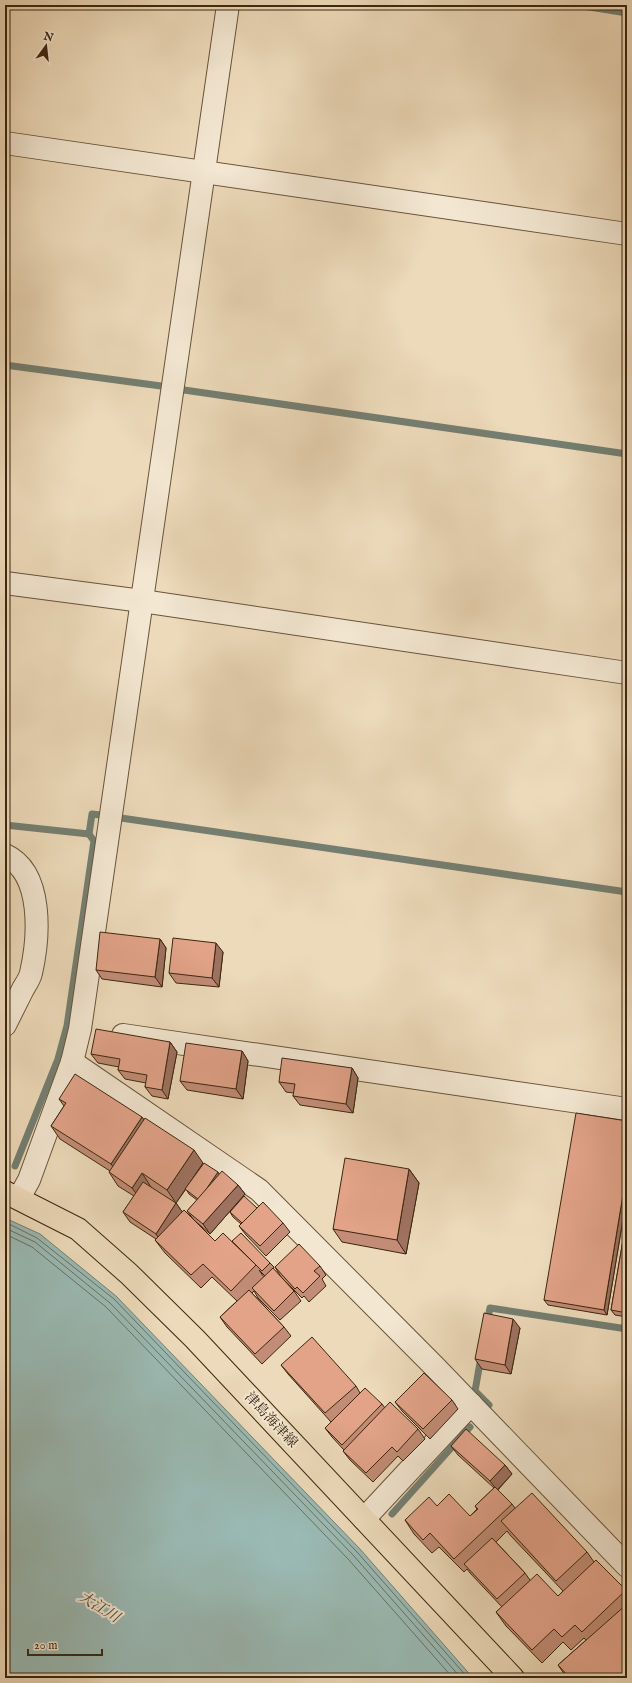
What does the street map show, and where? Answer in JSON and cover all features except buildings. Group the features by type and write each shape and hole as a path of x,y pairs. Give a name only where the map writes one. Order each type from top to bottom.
{"main road":[{"name":"津島海津線","path":"12,1195 78,1229 129,1274 195,1340 513,1678"}],"street":[{"path":"12,1195 29,1180 72,1062 93,1030 142,601 228,5"},
{"path":"5,143 627,234"},
{"path":"5,583 142,601 627,672"},
{"path":"5,856 14,859 27,875 34,891 36,920 31,974 5,1025"},
{"path":"93,1030 627,1110"},
{"path":"72,1062 259,1190 622,1556"},
{"path":"364,1519 471,1404"}],"water":[{"name":"大江川","path":"5,1218 40,1234 116,1296 360,1549 473,1678 5,1678"}],"waterway":[{"path":"577,5 627,13"},
{"path":"5,365 161,386"},
{"path":"184,390 627,454"},
{"path":"5,825 89,834 92,814 100,815"},
{"path":"121,818 627,892"},
{"path":"15,1166 58,1059 67,1026 94,841 89,834"},
{"path":"487,1323 490,1308 627,1329"},
{"path":"481,1357 475,1391 489,1405"},
{"path":"392,1514 470,1427"}]}
